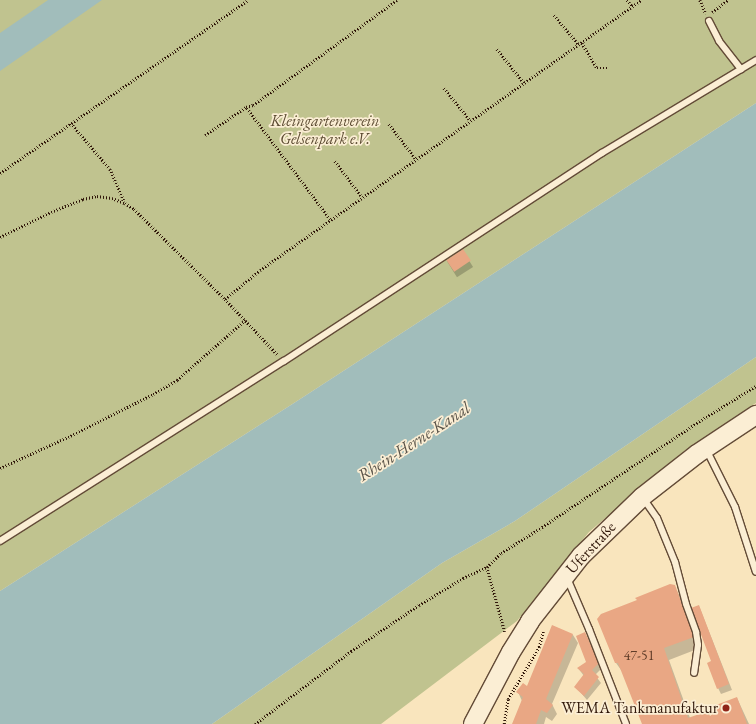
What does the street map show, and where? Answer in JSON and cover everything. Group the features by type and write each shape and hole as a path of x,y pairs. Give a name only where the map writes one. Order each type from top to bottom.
{"main road":[{"name":"Uferstraße","path":"478,717 511,652 530,621 565,575 598,538 642,497 706,448 756,414"}],"lane":[{"path":"708,19 719,42 741,69"},
{"path":"0,540 284,361 602,153 756,60"},
{"path":"706,448 735,507 756,572"},
{"path":"642,497 657,518 672,555 686,604 696,632 698,645 694,673"},
{"path":"565,575 590,628 626,724"}],"path":[{"path":"0,173 248,0"},
{"path":"204,135 246,107 253,105 397,0"},
{"path":"627,0 632,6"},
{"path":"225,299 260,270 470,120 581,44 641,0"},
{"path":"708,19 728,0"},
{"path":"554,15 581,44 597,68 608,68"},
{"path":"497,49 524,83"},
{"path":"444,88 470,120"},
{"path":"246,107 330,220"},
{"path":"70,124 110,169 125,203"},
{"path":"389,124 416,159"},
{"path":"335,162 362,197"},
{"path":"0,237 51,212 83,199 97,196 112,198 125,203 134,208 225,299 284,361"},
{"path":"0,468 68,437 177,380 245,320"},
{"path":"255,724 350,651 463,578 487,567 500,553 542,527 706,417 756,386"},
{"path":"487,567 511,652"},
{"path":"504,724 508,699 539,647 545,624"}],"green space":[{"name":"Kleingartenverein Gelsenpark e.V.","path":"0,0 756,0 756,103 294,403 0,591"},
{"path":"756,357 756,403 684,451 589,532 517,621 381,724 212,724 442,563 515,521"}],"water":[{"path":"48,0 102,0 0,71 0,33"},
{"name":"Rhein-Herne-Kanal","path":"756,103 756,357 515,521 442,563 212,724 0,724 0,591 294,403"}],"building":[{"path":"463,249 471,261 454,272 446,260"},
{"path":"670,584 675,585 694,637 664,648 688,718 708,711 710,716 714,713 711,707 737,697 747,724 642,724 618,663 615,663 597,619 601,614 637,600 635,598"},
{"path":"699,605 729,684 717,689 707,663 711,661 691,608"},
{"path":"552,625 573,634 546,699 553,705 547,713 541,710 536,724 512,724 523,697 516,692 523,683 527,686"},
{"path":"585,632 599,663 592,670 599,677 584,696 574,687 584,674 577,668 586,662 576,636"}],"place":[{"name":"WEMA Tankmanufaktur","path":"726,708"}]}
